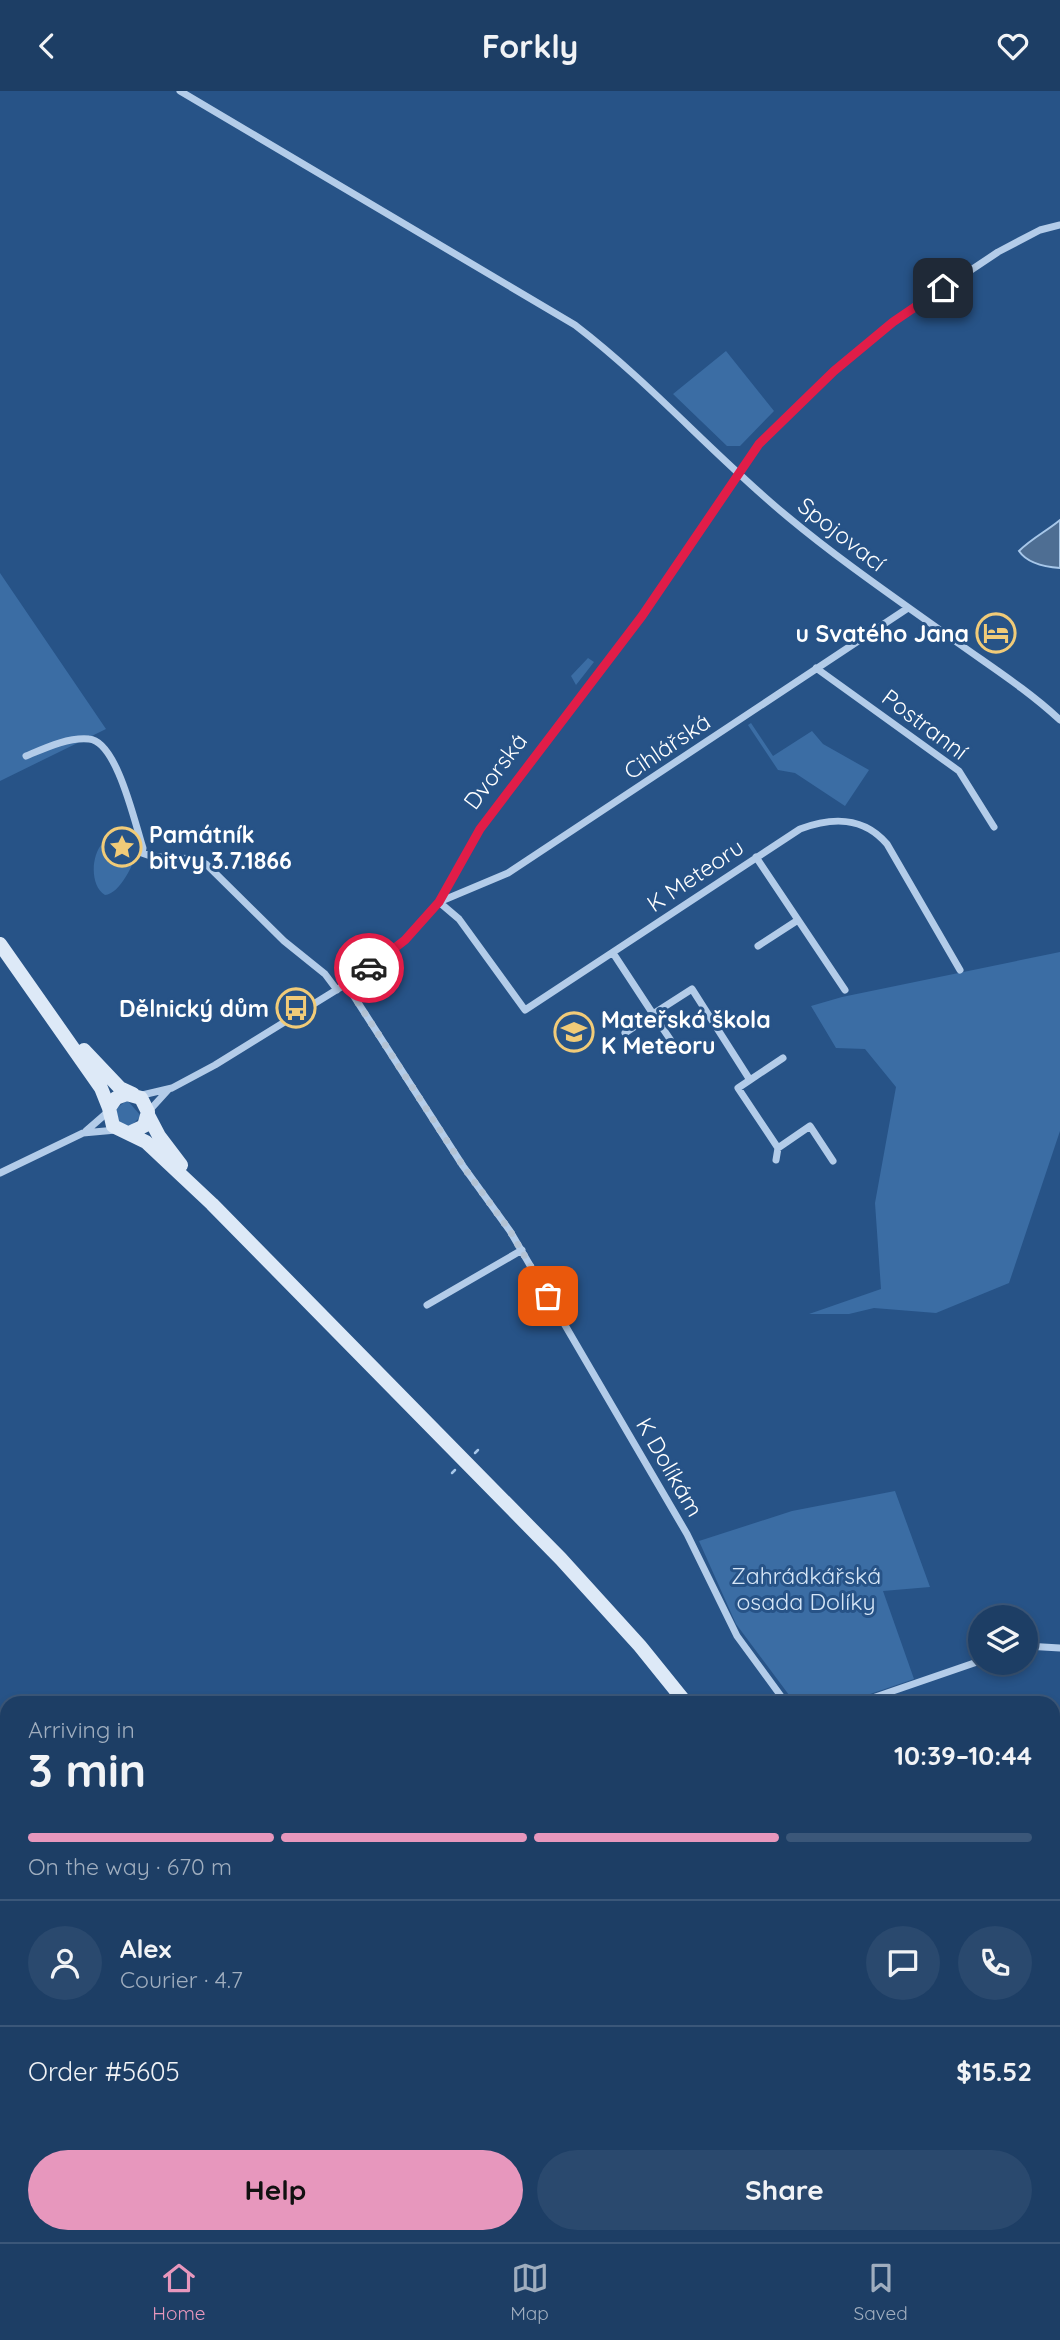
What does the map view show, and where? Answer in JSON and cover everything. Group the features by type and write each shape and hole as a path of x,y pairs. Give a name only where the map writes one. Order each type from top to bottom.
{"main road":[{"path":"0,944 101,1089 111,1122 146,1142 212,1204 561,1559 632,1637 680,1696"},
{"path":"50,1013 109,1077 145,1102 159,1136 212,1204"},
{"name":"Dvorská","path":"109,1110 121,1095 135,1095"},
{"name":"Dvorská","path":"123,1131 144,1126 148,1114"}],"street":[{"name":"Spojovací","path":"180,91 534,299 618,358 737,473 819,542 1032,695 1060,720"},
{"name":"Dvorská","path":"135,1095 172,1088 215,1065 337,990 394,950 439,902 480,829 642,616 759,444 825,380 893,322 1009,246 1040,230 1060,225"},
{"name":"Cihlářská","path":"439,902 508,873 908,608"},
{"name":"Postranní","path":"816,668 959,771 995,827"},
{"path":"26,756 78,740 91,739 99,742 110,754 123,785 144,848 142,853 150,857 189,858 206,864 284,941 325,974 337,990"},
{"name":"K Meteoru","path":"439,902 459,919 525,1010 800,828 820,821 850,820 881,837 960,970"},
{"path":"756,857 845,990"},
{"path":"758,946 799,920"},
{"path":"613,953 674,1045"},
{"name":"K Dolíkám","path":"346,984 463,1166 522,1249 687,1534 737,1636 781,1696"},
{"path":"625,1033 692,989 750,1080"},
{"path":"776,1160 778,1148 738,1088 783,1058"},
{"name":"Dvorská","path":"148,1114 172,1088"},
{"name":"Dvorská","path":"0,1173 83,1133 109,1110"},
{"path":"778,1148 810,1126 834,1161"},
{"name":"Dvorská","path":"83,1133 123,1131"},
{"path":"427,1305 522,1249"},
{"path":"1038,1647 1060,1648"},
{"path":"878,1696 968,1665"}],"green space":[{"path":"726,351 774,411 740,446 727,446 673,394"},
{"path":"0,573 106,729 0,781"},
{"path":"588,658 594,662 576,685 571,676"},
{"path":"751,723 773,756 812,731 823,744 869,770 845,806 795,773 778,770 748,725"},
{"path":"127,829 135,833 138,850 121,884 105,895 100,891 95,878 94,863 98,849 114,835"},
{"path":"1060,952 1060,1131 1009,1283 936,1313 874,1308 849,1314 809,1314 881,1289 875,1203 896,1087 865,1049 836,1048 811,1006 842,997"},
{"path":"127,1100 141,1116 130,1127 119,1123 116,1109"},
{"name":"Zahrádkářská osada Dolíky","path":"895,1491 930,1587 883,1591 914,1679 864,1696 790,1696 736,1624 699,1541 792,1511"}],"shaded area":[{"path":"1060,520 1060,568 1043,565 1022,555 1019,551"}],"waterway":[{"path":"475,1453 478,1450"},
{"path":"452,1473 455,1470"}],"way so far":[{"path":"369,968 346,984 463,1166 510,1231 548,1296"}],"place":[{"name":"u Svatého Jana","path":"996,633"},
{"name":"Památník bitvy 3.7.1866","path":"122,847"},
{"name":"Dělnický dům","path":"296,1008"},
{"name":"Mateřská škola K Meteoru","path":"574,1032"}],"route":[{"path":"369,968 394,950 422,924 439,902 480,829 642,616 759,444 834,371 893,322 943,288"}]}
